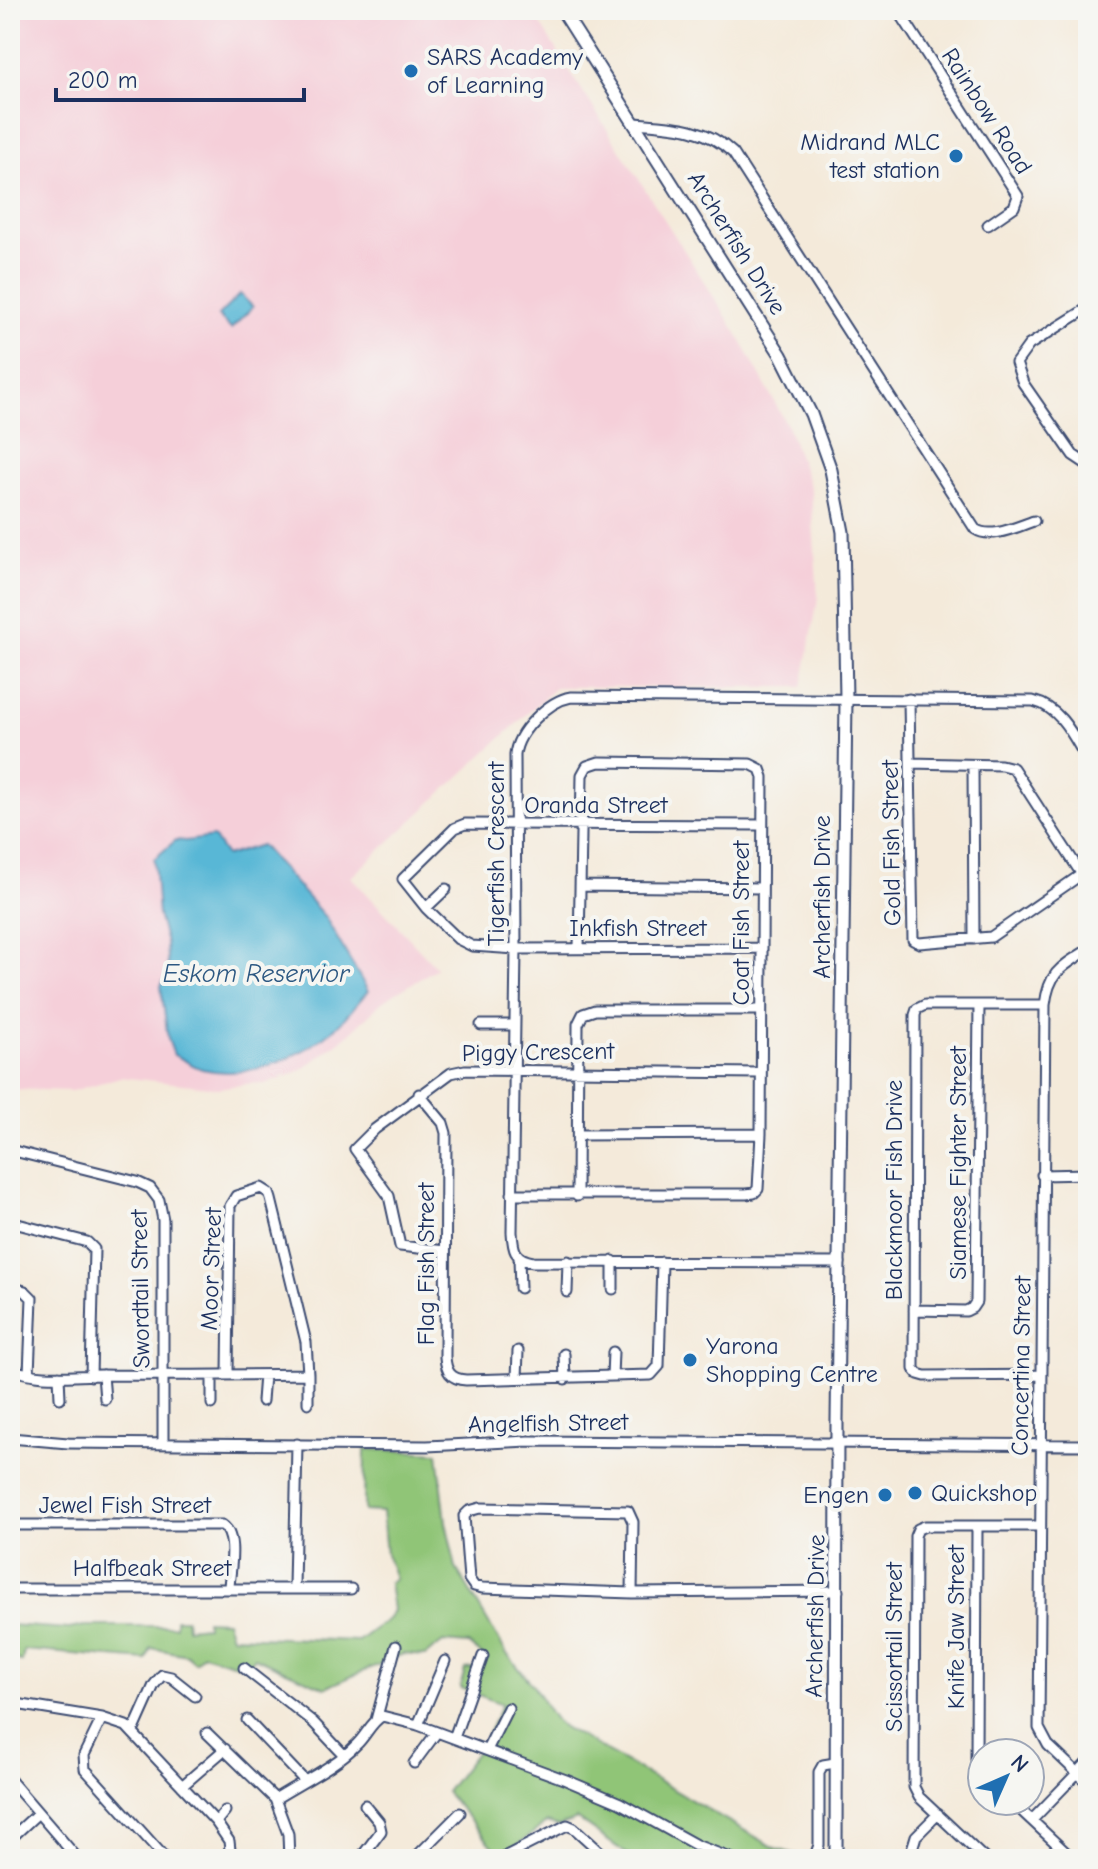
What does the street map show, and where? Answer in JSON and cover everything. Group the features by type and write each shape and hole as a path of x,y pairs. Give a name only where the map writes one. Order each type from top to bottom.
{"street":[{"name":"Archerfish Drive","path":"562,10 781,355 800,389 821,440 838,495 843,532 846,699 836,1859"},
{"name":"Rainbow Road","path":"898,10 1018,196 1014,207 988,225"},
{"path":"634,123 690,128 714,138 733,153 975,529 990,533 1034,521"},
{"path":"1088,308 1029,345 1016,363 1023,383 1073,455 1088,465"},
{"name":"Tigerfish Crescent","path":"520,1288 519,1258 512,1241 515,825 516,746 526,730 562,699 1038,702 1060,717 1088,761"},
{"name":"Gold Fish Street","path":"909,699 912,937 917,943 993,936 1082,874"},
{"path":"910,763 1001,765 1013,768 1088,884"},
{"name":"Coat Fish Street","path":"512,1194 754,1193 759,1187 763,775 755,766 590,764 582,773 579,948"},
{"path":"973,765 974,939"},
{"name":"Oranda Street","path":"516,949 465,944 403,883 406,874 458,826 762,825"},
{"path":"580,886 761,888"},
{"path":"426,908 446,889"},
{"name":"Inkfish Street","path":"516,949 761,948"},
{"name":"Concertina Street","path":"1088,950 1053,975 1046,991 1039,1444 1039,1728 1048,1745 1088,1783"},
{"name":"Blackmoor Fish Drive","path":"1042,1375 918,1374 914,1369 915,1015 917,1009 925,1005 1045,1005"},
{"name":"Siamese Fighter Street","path":"914,1310 966,1311 976,1302 979,1005"},
{"path":"577,1196 578,1024 586,1011 761,1010"},
{"path":"481,1025 515,1025"},
{"name":"Piggy Crescent","path":"445,1251 400,1246 389,1196 355,1149 419,1094 458,1070 760,1073"},
{"name":"Flag Fish Street","path":"419,1094 443,1123 446,1133 445,1357 448,1372 462,1380 654,1374 657,1369 662,1262"},
{"path":"578,1135 761,1134"},
{"name":"Swordtail Street","path":"10,1150 137,1182 150,1188 159,1200 164,1252 163,1442"},
{"path":"1042,1175 1088,1174"},
{"name":"Moor Street","path":"228,1375 230,1206 236,1196 256,1188 266,1190 271,1199 306,1342 308,1403"},
{"path":"10,1222 87,1242 94,1249 91,1376"},
{"path":"519,1258 533,1262 840,1263"},
{"path":"567,1292 568,1261"},
{"path":"613,1261 613,1289"},
{"path":"10,1287 25,1291 32,1298 29,1374"},
{"path":"517,1378 518,1351"},
{"path":"612,1376 613,1352"},
{"path":"564,1354 565,1379"},
{"path":"10,1368 29,1374 59,1376 308,1374"},
{"path":"103,1375 105,1399"},
{"path":"262,1401 264,1375"},
{"path":"59,1376 60,1398"},
{"path":"212,1376 212,1404"},
{"name":"Angelfish Street","path":"10,1438 48,1443 427,1446 529,1441 1088,1445"},
{"path":"294,1587 297,1444"},
{"path":"632,1593 633,1522 628,1511 480,1508 464,1516 469,1579 474,1586 486,1589 632,1593 838,1591"},
{"name":"Jewel Fish Street","path":"10,1525 222,1525 229,1530 231,1537 229,1587"},
{"name":"Scissortail Street","path":"985,1859 919,1797 914,1787 915,1536 918,1529 925,1526 1039,1526"},
{"name":"Knife Jaw Street","path":"976,1737 977,1527"},
{"name":"Halfbeak Street","path":"10,1589 351,1589"},
{"path":"376,1720 396,1646"},
{"path":"454,1738 483,1656"},
{"path":"418,1725 445,1661"},
{"path":"244,1668 313,1722 344,1755"},
{"path":"133,1732 154,1685 162,1675 171,1677 195,1696"},
{"path":"10,1703 102,1718 120,1723 133,1732 216,1822 229,1841 231,1859"},
{"path":"487,1750 508,1708"},
{"path":"275,1799 344,1755 382,1716 418,1725 487,1750 620,1803 696,1845 733,1859"},
{"path":"102,1718 84,1755 85,1769 166,1859"},
{"path":"247,1720 304,1780"},
{"path":"414,1763 437,1732"},
{"path":"207,1733 275,1799 288,1834 289,1859"},
{"path":"182,1786 225,1749"},
{"path":"1032,1820 1088,1762"},
{"path":"814,1859 819,1845 819,1772 823,1765 835,1763"},
{"path":"10,1780 78,1859"},
{"path":"360,1859 381,1831 379,1822 365,1805"},
{"path":"216,1822 225,1811"},
{"path":"414,1859 460,1813"},
{"path":"10,1839 37,1814"},
{"path":"909,1859 916,1836 938,1814"},
{"path":"1029,1817 1073,1859"},
{"path":"500,1859 567,1825 608,1859"}],"shaded area":[{"path":"10,10 531,10 738,335 788,427 811,491 818,599 802,687 556,687 351,877 437,968 382,1002 348,1035 300,1071 265,1084 218,1088 120,1077 72,1091 10,1089"}],"green space":[{"path":"365,1449 438,1453 446,1522 456,1568 507,1654 532,1684 557,1723 777,1849 825,1859 634,1859 577,1819 559,1826 547,1822 502,1857 446,1792 485,1741 502,1704 460,1688 465,1669 479,1668 482,1655 468,1644 443,1642 425,1656 403,1654 325,1688 254,1657 246,1667 203,1654 195,1662 187,1655 151,1648 146,1660 24,1650 22,1662 10,1656 10,1625 69,1629 84,1626 175,1626 175,1619 186,1619 187,1628 206,1626 206,1620 226,1621 231,1636 358,1641 389,1618 393,1610 389,1583 395,1578 386,1554 382,1512 364,1511"}],"water":[{"path":"240,294 253,307 231,329 218,316"},
{"name":"Eskom Reservior","path":"213,837 226,856 261,845 325,917 368,991 348,1015 321,1039 290,1057 256,1069 220,1072 202,1069 174,1055 168,1039 161,986 168,973 166,943 158,915 154,859 176,840"}],"place":[{"name":"SARS Academy of Learning","path":"411,71"},
{"name":"Midrand MLC test station","path":"956,156"},
{"name":"Yarona Shopping Centre","path":"690,1360"},
{"name":"Quickshop","path":"915,1493"},
{"name":"Engen","path":"885,1495"}]}
